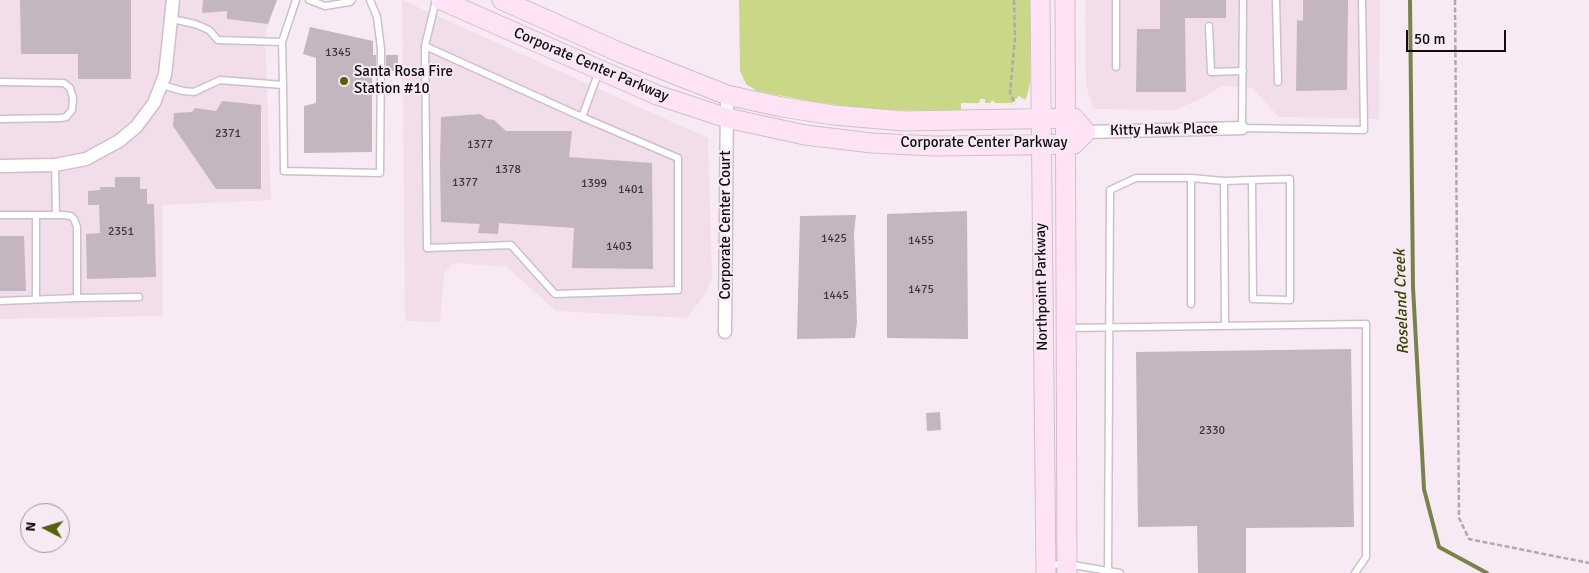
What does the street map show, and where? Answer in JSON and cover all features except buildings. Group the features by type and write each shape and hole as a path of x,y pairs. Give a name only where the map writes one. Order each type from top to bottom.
{"street":[{"path":"0,166 55,165 86,159 119,141 143,119 154,103 168,64 173,0"},
{"name":"Corporate Center Parkway","path":"441,0 657,95 727,118 805,136 872,143 934,146 1040,145 1074,144 1086,132 1074,118 904,121 833,115 782,107 727,95 621,53 502,0"},
{"name":"Northpoint Parkway","path":"1040,0 1040,145 1046,569"},
{"name":"Northpoint Parkway","path":"1065,0 1067,569"},
{"name":"Corporate Center Court","path":"725,332 727,95"},
{"name":"Kitty Hawk Place","path":"1086,132 1242,128"}],"lane":[{"path":"296,0 282,42 284,171 380,174 381,49 377,17 370,0"},
{"path":"309,0 325,6 350,2 352,0"},
{"path":"425,46 678,158 678,290 555,294 512,246 426,248 425,46 436,0"},
{"path":"1116,0 1116,68"},
{"path":"1243,0 1242,128 1364,130 1362,0"},
{"path":"1276,0 1278,82"},
{"path":"172,19 195,24 209,30 218,40 282,42"},
{"path":"1209,26 1210,72 1242,71"},
{"path":"582,117 600,70"},
{"path":"162,85 194,92 220,80 283,85"},
{"path":"0,82 64,83 70,88 73,98 72,110 66,117 0,119"},
{"path":"55,165 56,215"},
{"path":"1108,572 1110,190 1136,178 1191,178 1224,181 1252,180 1290,179 1290,300 1253,299 1252,180"},
{"path":"1191,178 1191,304"},
{"path":"1224,181 1225,326"},
{"path":"0,215 71,216 76,223 77,298"},
{"path":"36,215 36,299"},
{"path":"0,301 139,297"},
{"path":"1066,328 1366,324 1366,557 1355,573"},
{"path":"1046,569 1120,573"}],"path":[{"path":"1014,0 1015,38 1010,94 1015,104"},
{"path":"1455,0 1459,518 1469,539 1589,563"}],"shaded area":[{"path":"0,0 277,0 265,33 271,200 163,205 163,316 0,319"},
{"path":"402,0 708,138 712,278 704,296 687,318 556,311 507,267 454,263 444,273 440,322 405,321"},
{"path":"1085,0 1380,0 1379,119 1279,117 1252,88 1222,86 1198,100 1174,110 1093,109 1086,85"}],"green space":[{"path":"739,0 1030,0 1030,83 1027,96 1025,100 1019,96 1012,103 995,103 991,101 991,103 985,103 985,99 980,99 979,103 961,103 961,110 931,111 871,109 815,102 757,91 746,84 740,71"}],"waterway":[{"name":"Roseland Creek","path":"1410,0 1413,287 1424,489 1439,547 1487,573"}],"place":[{"name":"Santa Rosa Fire Station #10","path":"344,81"}]}
